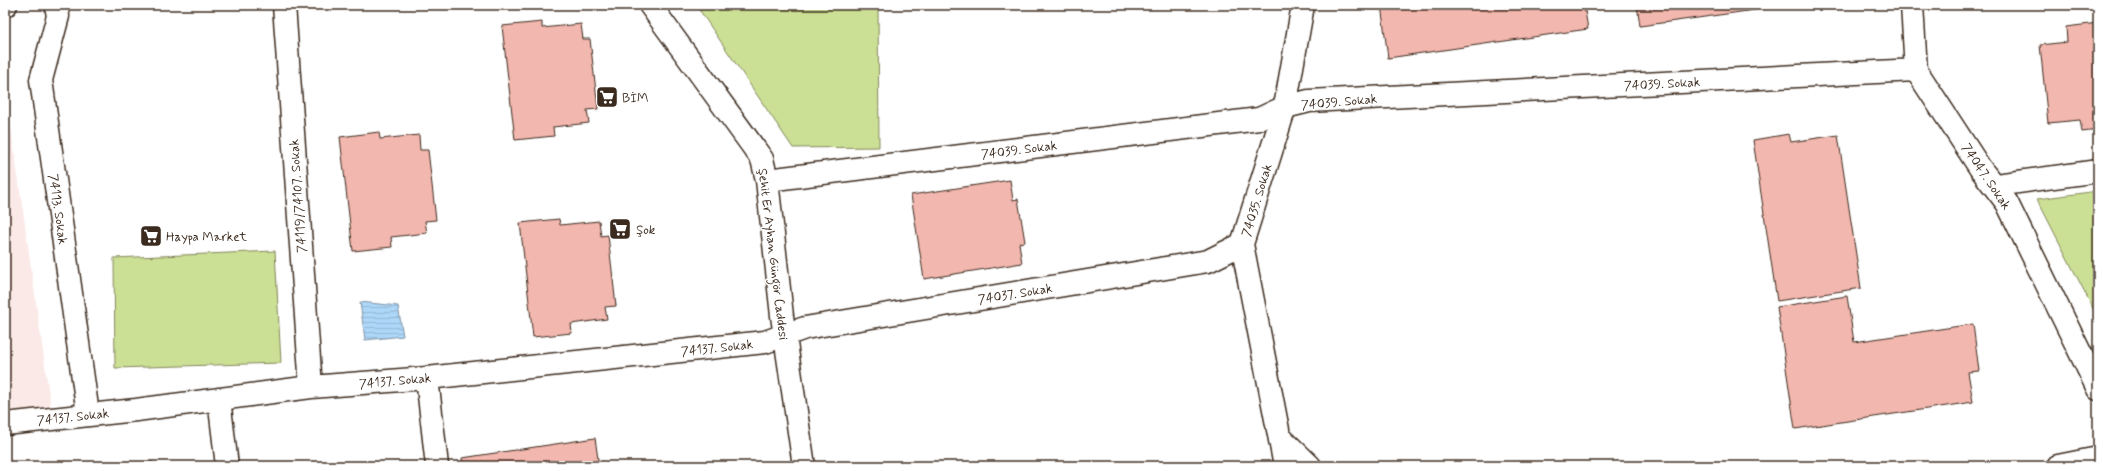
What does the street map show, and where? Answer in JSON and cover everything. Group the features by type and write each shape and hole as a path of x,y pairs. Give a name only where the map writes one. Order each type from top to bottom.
{"street":[{"name":"74113. Sokak","path":"56,5 58,16 41,80 88,414"},
{"name":"74119/74107. Sokak","path":"284,5 311,387"},
{"name":"Şehit Er Ayhan Güngör Caddesi","path":"650,5 762,160 767,180 784,334 804,466"},
{"name":"74035. Sokak","path":"1285,466 1242,244 1285,107 1303,5"},
{"name":"74047. Sokak","path":"1912,5 1916,70 1980,168 1996,185 2007,202 2098,389"},
{"name":"74039. Sokak","path":"767,180 1259,119 1285,107 1309,101 1916,70"},
{"path":"1996,185 2098,171"},
{"name":"74037. Sokak","path":"784,334 805,328 1208,261 1242,244"},
{"name":"74137. Sokak","path":"5,424 219,400 311,387 427,378 765,342 784,334"},
{"path":"427,378 437,466"},
{"path":"219,400 227,466"},
{"path":"1280,437 1310,466"},
{"path":"2058,466 2098,458"}],"shaded area":[{"path":"5,85 51,408 5,413"}],"green space":[{"path":"696,5 878,5 879,147 793,148"},
{"path":"2098,191 2098,318 2037,199"},
{"path":"275,251 281,363 115,368 114,258"}],"water":[{"path":"360,302 398,306 403,336 365,340"}],"building":[{"path":"1381,5 1584,5 1588,29 1388,58"},
{"path":"1637,5 1791,5 1640,26"},
{"path":"542,22 542,28 581,24 583,39 590,39 598,109 587,110 589,123 553,127 554,136 515,140 502,26"},
{"path":"2098,23 2098,130 2082,132 2080,120 2048,123 2040,45 2067,42 2066,27"},
{"path":"379,132 380,139 419,135 420,150 428,150 436,220 425,221 427,233 391,237 392,247 353,251 340,137"},
{"path":"1789,134 1791,142 1838,135 1861,288 1777,301 1753,140"},
{"path":"1010,180 1013,200 1018,199 1025,242 1019,243 1022,263 924,279 911,195"},
{"path":"559,219 560,225 599,221 601,236 608,235 616,306 605,307 607,319 571,324 572,333 533,337 520,223"},
{"path":"1847,296 1854,342 1973,324 1979,371 1968,372 1973,402 1795,429 1777,307"},
{"path":"595,438 599,466 463,466 462,458"},
{"path":"153,462 154,466 125,466"}],"place":[{"name":"BİM","path":"607,97"},
{"name":"Şok","path":"620,229"},
{"name":"Haypa Market","path":"151,236"}]}
